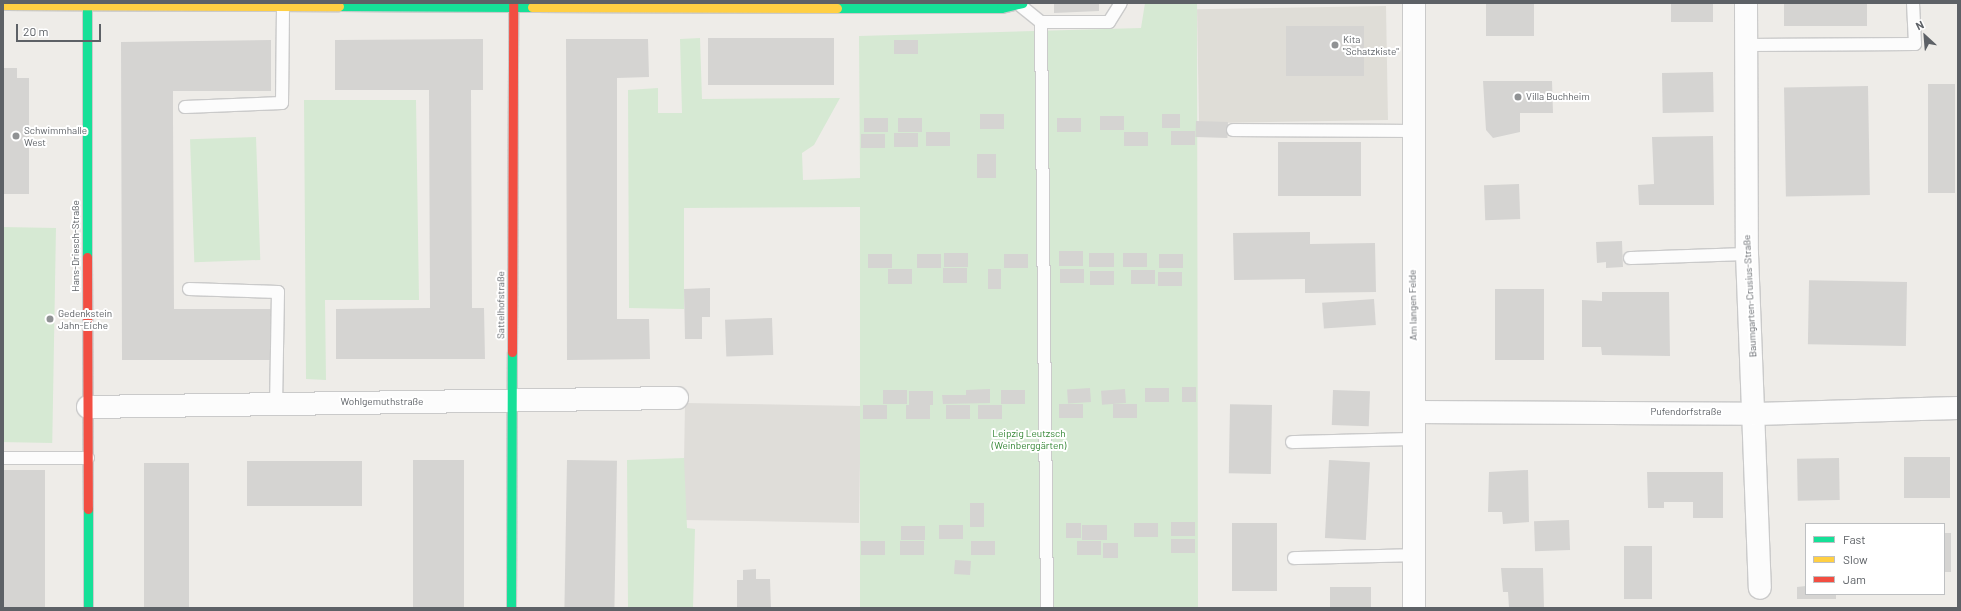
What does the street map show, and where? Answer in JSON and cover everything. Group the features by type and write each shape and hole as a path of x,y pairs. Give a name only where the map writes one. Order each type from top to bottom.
{"street":[{"path":"3,5 283,3 513,6 1022,5"},
{"name":"Am langen Felde","path":"1414,3 1414,608"},
{"name":"Baumgarten-Crusius-Straße","path":"1746,3 1747,254 1756,414 1760,588"},
{"name":"Hans-Driesch-Straße","path":"87,4 88,608"},
{"name":"Sattelhofstraße","path":"511,608 513,6"},
{"name":"Wohlgemuthstraße","path":"88,407 276,403 512,402 677,398"},
{"name":"Pufendorfstraße","path":"1414,412 1756,414 1958,408"}],"lane":[{"path":"185,107 282,103 283,3"},
{"path":"1022,5 1041,22 1109,22 1121,3"},
{"path":"1746,45 1915,44 1914,3"},
{"path":"1041,22 1047,608"},
{"path":"1233,130 1413,131"},
{"path":"1630,258 1747,254"},
{"path":"189,289 278,292 276,403"},
{"path":"1292,442 1414,439"},
{"path":"3,458 88,458"},
{"path":"1294,558 1414,555"}],"shaded area":[{"path":"1386,6 1388,120 1199,123 1197,9"},
{"path":"685,403 861,406 859,523 683,520"}],"green space":[{"name":"Leipzig Leutzsch (Weinberggärten)","path":"1145,3 1197,3 1198,608 860,608 860,207 684,208 684,309 629,308 628,90 658,88 658,113 682,113 680,39 700,38 702,99 840,98 814,145 802,153 803,180 860,178 859,36 1141,28"},
{"path":"304,100 416,100 419,300 325,300 326,380 306,379"},
{"path":"256,137 260,260 194,262 190,139"},
{"path":"3,227 56,228 52,443 3,442"},
{"path":"684,458 687,528 695,529 693,608 628,608 627,460"}],"building":[{"path":"1054,3 1099,3 1099,11 1054,13"},
{"path":"1486,3 1534,3 1534,36 1486,36"},
{"path":"1671,3 1713,3 1713,22 1671,22"},
{"path":"1784,3 1867,3 1867,26 1784,26"},
{"path":"1286,26 1364,26 1364,76 1286,76"},
{"path":"708,38 834,38 834,85 708,85"},
{"path":"483,39 483,90 471,90 472,308 484,308 485,359 336,359 336,309 430,308 429,90 335,90 335,40"},
{"path":"566,39 648,39 649,77 617,78 617,319 649,319 650,359 567,360"},
{"path":"271,40 271,91 173,91 173,118 174,309 271,309 271,360 122,360 121,42"},
{"path":"894,40 918,40 918,54 894,54"},
{"name":"Schwimmhalle West","path":"3,68 17,68 17,78 29,78 29,194 3,194"},
{"path":"1713,72 1714,112 1663,113 1662,73"},
{"name":"Villa Buchheim","path":"1483,81 1552,81 1553,113 1520,113 1520,132 1493,138 1486,130"},
{"path":"1928,84 1955,84 1955,193 1928,193"},
{"path":"1868,86 1870,195 1786,196 1784,87"},
{"path":"980,114 1004,114 1004,129 980,129"},
{"path":"1162,114 1180,114 1180,128 1162,128"},
{"path":"1100,116 1124,116 1124,130 1100,130"},
{"path":"864,118 888,118 888,132 864,132"},
{"path":"898,118 922,118 922,132 898,132"},
{"path":"1057,118 1081,118 1081,132 1057,132"},
{"path":"1196,121 1228,122 1227,138 1195,137"},
{"path":"1171,131 1195,131 1195,145 1171,145"},
{"path":"926,132 950,132 950,146 926,146"},
{"path":"1124,132 1148,132 1148,146 1124,146"},
{"path":"894,133 918,133 918,147 894,147"},
{"path":"861,134 885,134 885,148 861,148"},
{"path":"1713,136 1714,205 1639,205 1638,185 1654,184 1652,137"},
{"path":"1278,142 1361,142 1361,196 1278,196"},
{"path":"977,154 996,154 996,178 977,178"},
{"path":"1519,184 1520,219 1485,220 1484,185"},
{"path":"1310,232 1310,244 1375,243 1376,292 1305,293 1305,279 1234,280 1233,233"},
{"path":"1622,241 1623,267 1606,268 1606,262 1597,263 1596,242"},
{"path":"1059,251 1083,251 1083,266 1059,266"},
{"path":"944,253 968,253 968,267 944,267"},
{"path":"1089,253 1114,253 1114,267 1089,267"},
{"path":"1123,253 1147,253 1147,267 1123,267"},
{"path":"868,254 892,254 892,268 868,268"},
{"path":"917,254 941,254 941,268 917,268"},
{"path":"1004,254 1028,254 1028,268 1004,268"},
{"path":"1159,254 1183,254 1183,268 1159,268"},
{"path":"943,268 967,268 967,283 943,283"},
{"path":"888,269 912,269 912,284 888,284"},
{"path":"988,269 1001,269 1001,289 988,289"},
{"path":"1060,269 1084,269 1084,283 1060,283"},
{"path":"1131,270 1155,270 1155,284 1131,284"},
{"path":"1090,271 1114,271 1114,285 1090,285"},
{"path":"1158,272 1182,272 1182,286 1158,286"},
{"path":"1809,280 1907,282 1906,346 1808,344"},
{"path":"710,288 710,317 702,317 702,339 685,339 684,289"},
{"path":"1495,289 1544,289 1544,360 1495,360"},
{"path":"1602,292 1669,292 1670,356 1602,355 1601,347 1582,347 1582,300 1602,301"},
{"path":"1374,299 1376,325 1324,329 1322,303"},
{"path":"772,318 773,355 726,357 725,320"},
{"path":"1182,387 1196,387 1196,402 1182,402"},
{"path":"1090,388 1091,402 1068,404 1067,390"},
{"path":"1145,388 1169,388 1169,402 1145,402"},
{"path":"990,389 990,403 943,404 942,395 966,395 966,390"},
{"path":"1125,389 1126,403 1102,405 1101,391"},
{"path":"883,390 907,390 907,404 883,404"},
{"path":"1001,390 1025,390 1025,404 1001,404"},
{"path":"1333,390 1370,391 1369,426 1332,425"},
{"path":"909,391 933,391 933,405 909,405"},
{"path":"1059,404 1083,404 1083,418 1059,418"},
{"path":"1113,404 1137,404 1137,418 1113,418"},
{"path":"1230,404 1272,405 1271,474 1229,473"},
{"path":"863,405 887,405 887,419 863,419"},
{"path":"906,405 930,405 930,419 906,419"},
{"path":"946,405 970,405 970,419 946,419"},
{"path":"978,405 1002,405 1002,419 978,419"},
{"path":"1904,457 1950,457 1950,498 1904,498"},
{"path":"1839,458 1840,500 1798,501 1797,459"},
{"path":"413,460 464,460 464,608 413,608"},
{"path":"567,460 617,461 614,608 564,608"},
{"path":"1329,460 1370,462 1366,540 1325,538"},
{"path":"247,461 362,461 362,506 247,506"},
{"path":"144,463 189,463 189,608 144,608"},
{"path":"3,470 45,470 45,608 3,608"},
{"path":"1528,470 1529,522 1503,524 1502,512 1488,512 1489,472"},
{"path":"1647,472 1723,472 1723,518 1693,518 1693,502 1664,502 1664,508 1648,508"},
{"path":"970,503 984,503 984,527 970,527"},
{"path":"1569,520 1570,550 1535,551 1534,521"},
{"path":"1171,522 1195,522 1195,536 1171,536"},
{"path":"1066,523 1081,523 1081,538 1066,538"},
{"path":"1134,523 1158,523 1158,537 1134,537"},
{"path":"1232,523 1277,523 1277,591 1232,591"},
{"path":"939,525 963,525 963,539 939,539"},
{"path":"1082,525 1107,525 1107,540 1082,540"},
{"path":"901,526 925,526 925,540 901,540"},
{"path":"1945,533 1951,533 1951,572 1945,572"},
{"path":"1171,539 1195,539 1195,553 1171,553"},
{"path":"861,541 885,541 885,555 861,555"},
{"path":"900,541 924,541 924,555 900,555"},
{"path":"971,541 995,541 995,555 971,555"},
{"path":"1077,541 1101,541 1101,555 1077,555"},
{"path":"1103,543 1118,543 1118,558 1103,558"},
{"path":"1624,546 1652,546 1652,599 1624,599"},
{"path":"955,560 971,561 970,575 954,574"},
{"path":"1501,568 1543,568 1544,608 1509,608 1508,592 1503,592"},
{"path":"756,569 756,579 770,579 771,608 737,608 737,580 743,580 743,570"},
{"path":"1805,586 1805,595 1836,595 1836,599 1797,599 1797,587"},
{"path":"1330,587 1371,587 1371,608 1330,608"}],"traffic: fast":[{"path":"87,3 87,257"},
{"path":"837,8 1001,8 1022,3"},
{"path":"339,6 532,7"},
{"path":"511,608 512,352"},
{"path":"88,509 88,608"}],"traffic: slow":[{"path":"3,5 339,6"},
{"path":"532,7 837,8"}],"traffic: jam":[{"path":"512,352 513,3"},
{"path":"87,257 88,509"}],"place":[{"name":"Kita \"Schatzkiste\"","path":"1335,45"},
{"name":"Villa Buchheim","path":"1518,97"},
{"name":"Schwimmhalle West","path":"16,136"},
{"name":"Gedenkstein Jahn-Eiche","path":"50,319"}]}
